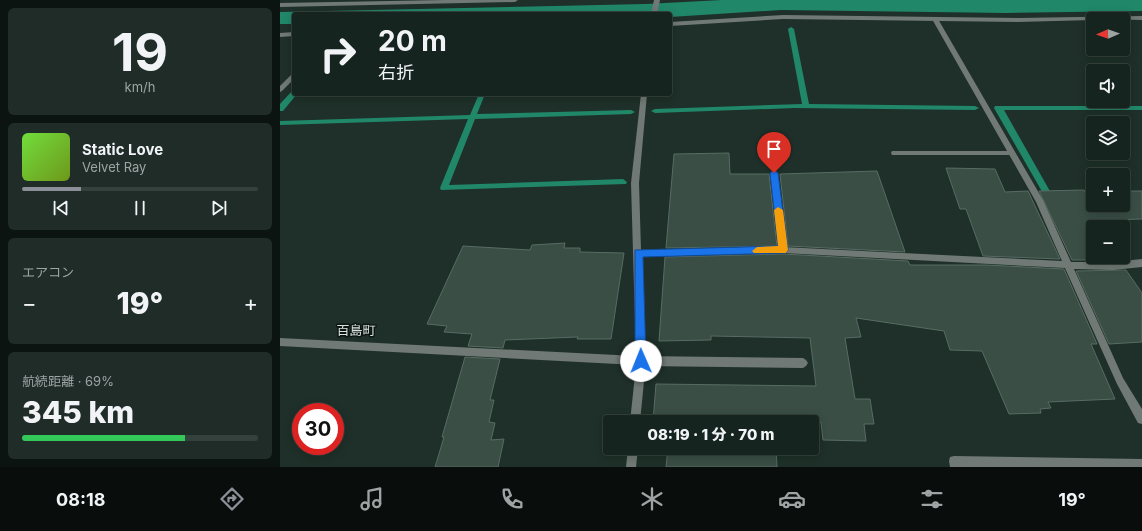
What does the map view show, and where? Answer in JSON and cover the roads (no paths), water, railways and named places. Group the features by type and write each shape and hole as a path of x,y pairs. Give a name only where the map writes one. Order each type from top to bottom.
{"street":[{"path":"280,5 515,0"},
{"path":"654,12 656,0"},
{"path":"672,24 783,17 935,19 1142,18"},
{"path":"935,19 1040,202 1120,381 1142,419"},
{"path":"280,34 292,34"},
{"path":"280,90 292,77"},
{"path":"636,415 641,361 635,183 644,96"},
{"path":"894,154 1012,154"},
{"path":"774,173 783,250"},
{"path":"638,253 783,250 1069,265 1113,266 1142,263"},
{"path":"280,342 641,361 803,363"},
{"path":"631,467 632,455"},
{"path":"955,467 954,461 1142,464"}],"waterway":[{"path":"791,29 806,106"},
{"path":"280,109 292,95"},
{"path":"473,117 481,96"},
{"path":"655,111 806,106"},
{"path":"806,106 975,108"},
{"path":"999,108 1142,108"},
{"path":"999,108 1051,200"},
{"path":"473,117 631,112"},
{"path":"280,123 473,117"},
{"path":"473,117 444,188 623,182"}],"district":[{"name":"百島町","path":"356,330"}]}
